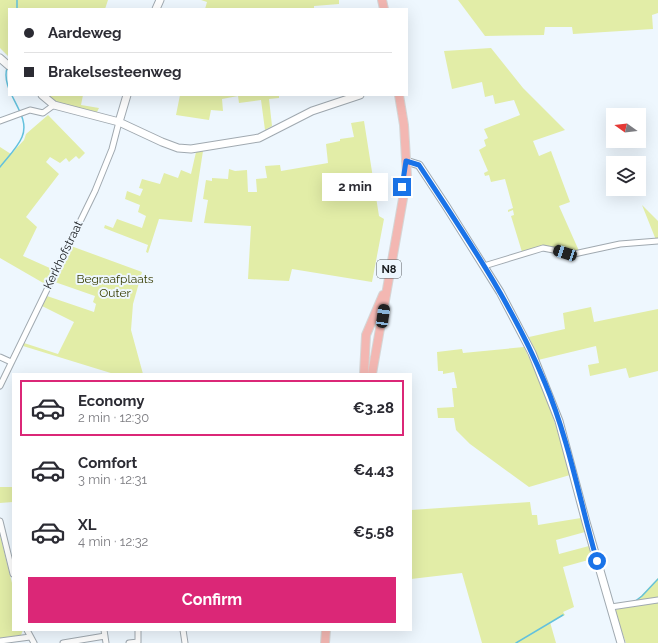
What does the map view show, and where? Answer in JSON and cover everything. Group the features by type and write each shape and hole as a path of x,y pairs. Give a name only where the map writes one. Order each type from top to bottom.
{"main road":[{"name":"N8","path":"372,373 404,202 408,171 404,125 399,96"},
{"name":"N8","path":"364,373 365,344 370,326 382,299 387,280 398,220 406,161"},
{"path":"370,326 374,332 381,328"},
{"path":"365,344 372,341 377,347"},
{"path":"325,643 326,631"},
{"path":"329,631 329,643"}],"street":[{"path":"0,58 8,65"},
{"path":"43,96 54,105 119,122 178,148 191,149 259,138 312,110 357,96"},
{"path":"119,122 127,96"},
{"path":"0,121 30,110 43,113 54,105"},
{"name":"Kerkhofstraat","path":"0,386 95,191 112,149 119,122"},
{"path":"406,161 419,165 484,266 524,335 546,384 559,420 621,643"},
{"path":"484,266 543,248 574,254 620,244 658,241"},
{"path":"0,357 11,362"},
{"path":"0,521 12,566"},
{"path":"611,608 658,600"},
{"path":"27,631 34,643"},
{"path":"104,631 106,643"},
{"path":"129,643 138,642 138,631"},
{"path":"183,631 185,643"},
{"path":"63,643 105,636"},
{"path":"0,640 30,637"}],"green space":[{"path":"0,0 108,0 105,8 8,8 8,56 0,48"},
{"path":"201,0 339,0 339,4 314,6 314,8 205,8 207,2"},
{"path":"458,0 658,0 658,13 652,15 653,29 573,34 572,27 545,27 544,35 485,36"},
{"path":"491,48 523,88 565,130 533,141 539,156 551,151 570,202 559,206 579,251 574,253 548,246 522,252 511,216 514,215 513,210 508,212 508,210 513,208 505,179 491,182 489,175 485,176 484,173 488,171 479,150 486,146 484,140 488,138 484,129 520,115 514,100 495,104 493,95 485,97 482,82 452,89 444,51"},
{"path":"83,96 81,105 99,108 97,112 72,107 48,97"},
{"path":"180,96 238,96 222,99 223,111 211,110 209,120 176,115"},
{"path":"238,96 279,96 279,98 269,99 272,126 265,130 261,100 239,103"},
{"path":"48,115 85,153 79,159 76,156 69,162 66,158 60,163 50,157 46,162 59,174 26,217 37,227 23,256 52,269 45,284 0,258 0,147 11,154 24,140 26,134"},
{"path":"364,121 379,216 384,219 372,282 292,269 289,281 248,279 251,226 204,223 208,200 203,199 206,180 212,181 212,178 228,179 229,169 235,171 247,170 248,192 257,192 256,179 267,178 265,166 280,165 281,171 328,163 326,144 340,141 340,139 354,137 351,123"},
{"path":"203,151 192,222 159,219 148,253 146,252 148,245 104,228 105,225 113,228 117,219 142,228 146,216 138,212 140,205 125,199 127,191 140,196 143,189 139,188 142,179 160,184 164,173 178,178 181,170 191,174 196,152"},
{"path":"642,205 658,221 658,239 656,240"},
{"name":"Begraafplaats Outer","path":"71,246 142,272 133,304 131,330 143,373 111,373 23,346 24,343 58,354 74,322 42,306 47,296 94,312 96,304 93,302 95,296 52,281"},
{"path":"591,307 594,322 658,309 658,371 629,378 626,368 590,376 588,365 599,363 596,346 538,360 529,337 565,329 563,313"},
{"path":"524,347 550,410 570,475 529,487 470,444 456,430 454,418 438,418 437,408 454,407 452,388 457,388 454,372 443,374 443,371 438,371 437,352 462,349 463,353"},
{"path":"0,487 12,487 12,502 0,503"},
{"path":"530,502 532,515 537,515 538,525 581,518 585,532 556,540 559,554 589,546 592,559 563,567 574,607 563,612 565,615 550,622 556,643 482,643 462,573 412,579 412,510"},
{"path":"0,535 12,583 12,631 23,631 21,635 0,638"},
{"path":"658,578 658,597 636,601"},
{"path":"658,601 658,643 626,643 614,610"}],"waterway":[{"path":"17,0 17,8"},
{"path":"7,68 6,77 8,86"},
{"path":"0,167 18,145 24,128 20,111 12,96"},
{"path":"634,602 642,596 658,579"},
{"path":"516,643 563,615"}],"route":[{"path":"402,187 406,161 419,165 484,266 524,335 546,384 559,420 597,561"}]}
